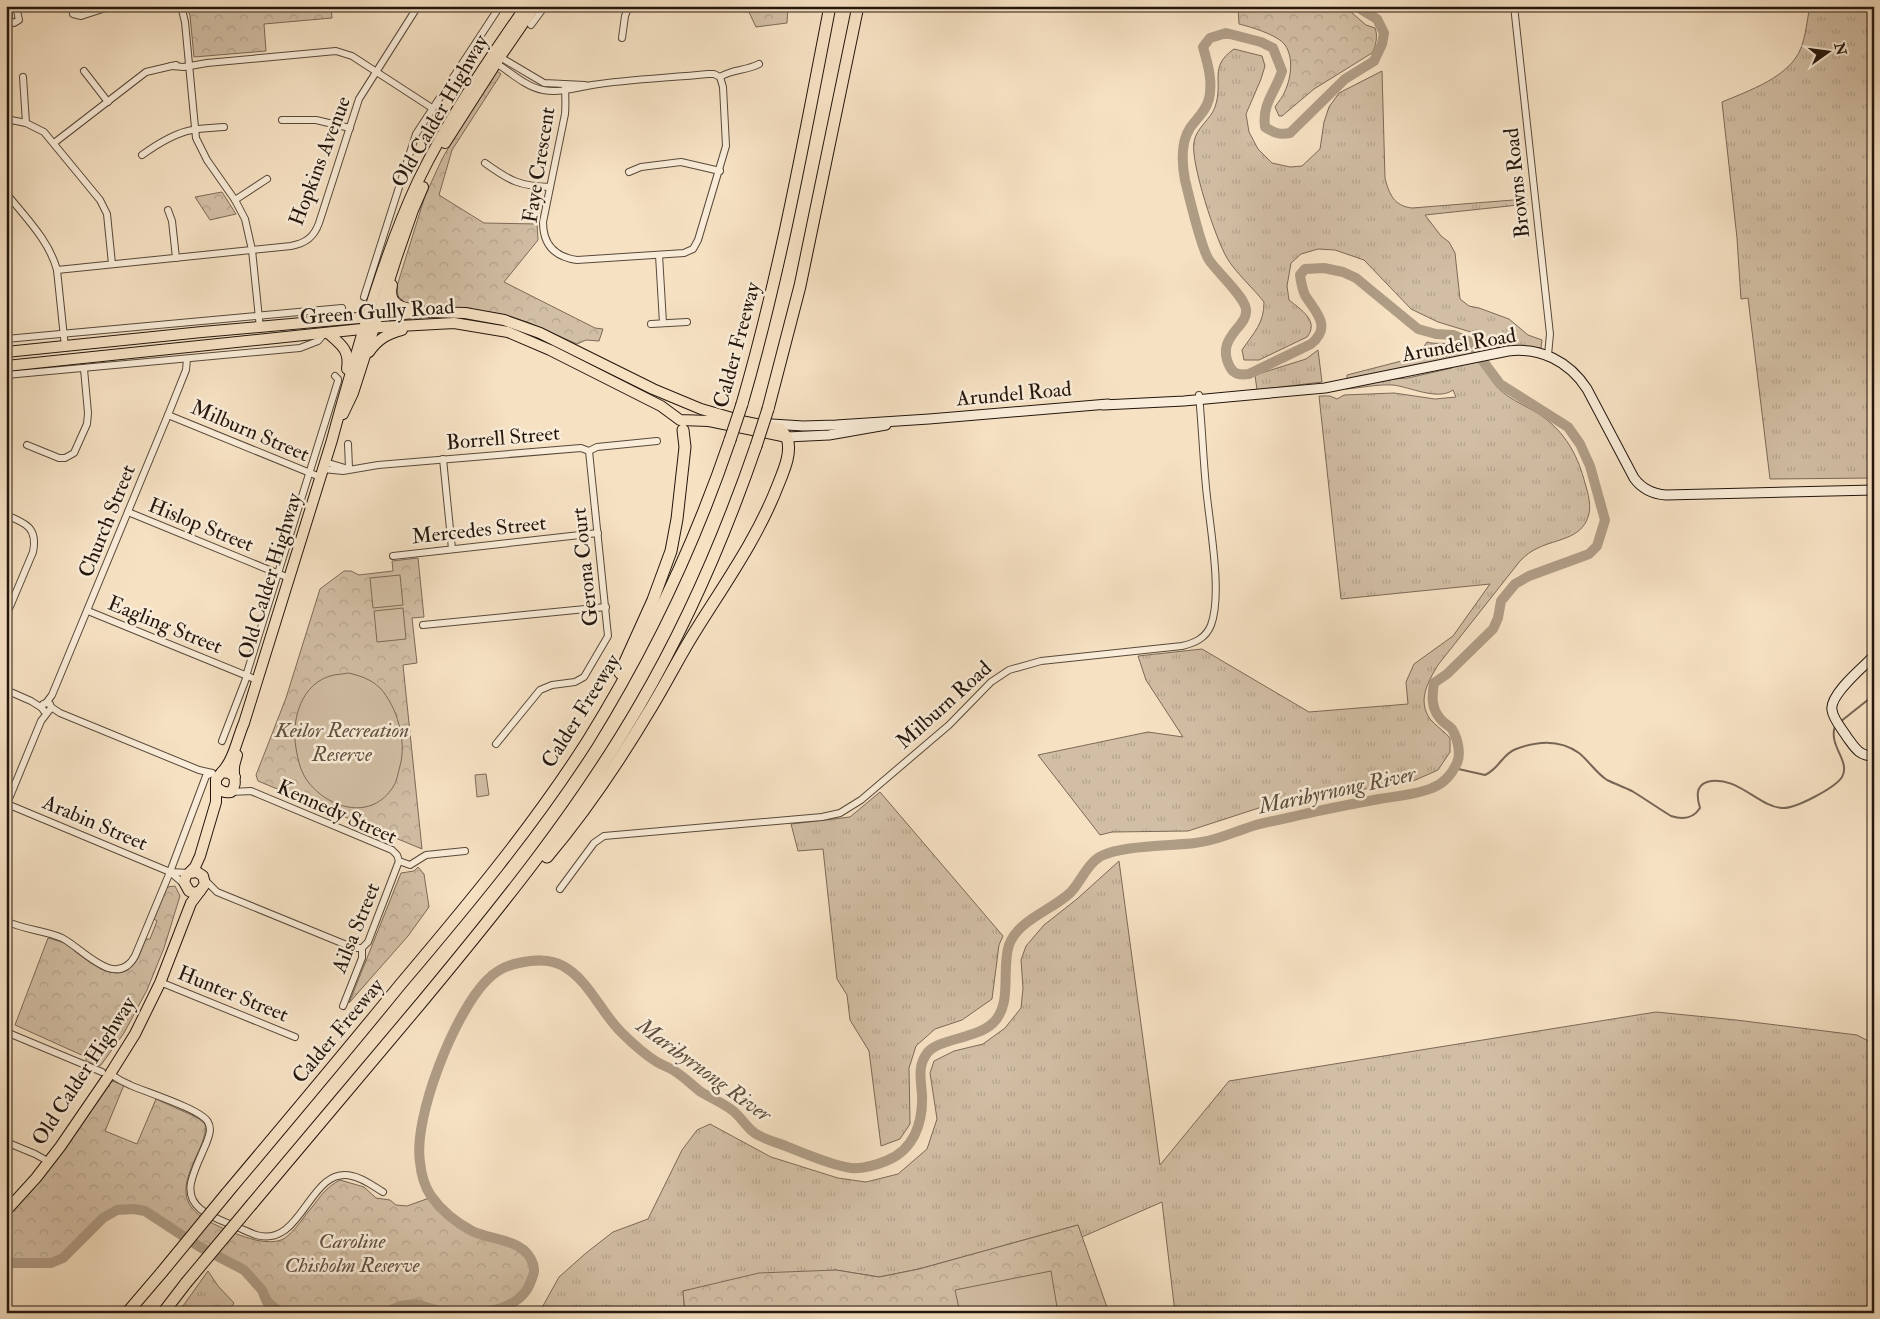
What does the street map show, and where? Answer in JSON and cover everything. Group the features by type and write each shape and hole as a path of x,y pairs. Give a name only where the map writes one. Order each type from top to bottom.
{"highway":[{"name":"Calder Freeway","path":"127,1313 471,900 531,823 586,742 627,674 656,619 699,525 742,404 771,295 830,6"},
{"path":"487,924 572,811 624,731 682,627 712,562 768,409 809,244 858,6"},
{"path":"586,742 620,674 669,558 677,519 685,447 682,425"},
{"path":"163,1313 186,1283 487,924 574,824 651,709 689,642 760,527 786,463 789,448 787,437"}],"main road":[{"name":"Old Calder Highway","path":"215,774 230,760 236,739 244,723 322,469 365,358 413,210 436,160 526,6"},
{"name":"Old Calder Highway","path":"332,440 343,395 390,247 419,180 452,117 535,6"},
{"path":"413,210 391,296 394,302 402,307 438,312"},
{"name":"Green Gully Road","path":"6,352 367,317 456,312 486,316 520,325 568,346 652,389 718,414"},
{"path":"365,358 374,344 386,335 434,323"},
{"name":"Green Gully Road","path":"6,366 375,328 434,323 461,324 508,332 550,350 661,406 682,425"},
{"path":"327,334 342,345 348,354 343,395"},
{"path":"65,347 66,359"},
{"path":"688,403 682,410 682,425 709,421 787,437"},
{"path":"718,414 778,428 784,431 787,437"},
{"name":"Old Calder Highway","path":"235,778 234,768 242,741 244,723"},
{"path":"229,773 235,778 236,785 222,805 205,858 203,868 205,884 200,891 191,892 185,885 185,878 198,862 215,806 217,798 215,774 229,773"},
{"path":"216,786 223,792 231,792"},
{"path":"189,873 197,872 204,879"},
{"name":"Old Calder Highway","path":"180,928 186,899 185,885"},
{"name":"Old Calder Highway","path":"6,1210 46,1161 106,1073 154,995 180,928 193,900 200,891"}],"street":[{"path":"8,6 9,20 14,23 20,17 16,6"},
{"path":"73,6 72,12 77,16 112,6"},
{"path":"88,6 100,9"},
{"path":"181,6 195,130 202,151 235,200 245,219 252,250 260,328"},
{"name":"Hopkins Avenue","path":"58,270 297,245 306,241 313,235 319,223 360,100 418,6"},
{"path":"532,25 545,6"},
{"path":"622,38 625,16 629,6"},
{"name":"Browns Road","path":"1514,6 1550,334 1548,355"},
{"path":"364,297 416,134 496,8"},
{"path":"54,143 146,72 189,64 336,51 352,56 432,108"},
{"path":"496,58 540,82 565,87 717,76 748,69 759,64"},
{"path":"84,71 108,102"},
{"name":"Faye Crescent","path":"565,87 565,114 543,222 543,230 549,246 557,254 577,260 659,255 684,253 690,251 696,245 720,171 727,134 722,80 717,76"},
{"path":"23,77 26,123"},
{"path":"6,119 26,123 44,132 106,209 112,264"},
{"path":"282,120 316,120 350,128"},
{"path":"142,155 167,139 195,130 224,127"},
{"path":"629,172 641,167 681,162 720,171"},
{"path":"485,163 517,183 550,187"},
{"path":"235,200 267,179"},
{"path":"6,192 47,244 58,270 65,347"},
{"path":"168,210 172,221 176,258"},
{"path":"659,255 663,323"},
{"path":"6,339 342,308"},
{"path":"651,324 686,322"},
{"path":"6,376 308,346 327,334"},
{"name":"Arundel Road","path":"780,424 818,426 1199,397 1248,395 1332,386 1508,351 1529,351 1548,355 1566,365 1580,378 1634,478 1649,492 1666,495 1874,490"},
{"path":"66,359 67,370"},
{"name":"Church Street","path":"7,805 168,415 186,370 187,359"},
{"path":"27,445 58,458 65,458 74,453 87,424 88,413 84,369"},
{"path":"222,740 246,676 338,382 335,376"},
{"name":"Milburn Road","path":"560,889 594,843 607,835 822,817 845,810 861,800 945,728 992,682 1015,668 1041,661 1182,646 1198,641 1211,626 1215,602 1199,397"},
{"name":"Green Gully Road","path":"718,414 780,424"},
{"name":"Milburn Street","path":"168,415 308,473 322,469"},
{"name":"Arundel Road","path":"787,437 829,435 929,419"},
{"name":"Borrell Street","path":"322,469 581,448 589,451 599,446 657,441"},
{"path":"348,444 349,468"},
{"name":"Gerona Court","path":"496,744 540,690 552,685 575,682 584,677 608,636 589,451"},
{"path":"443,459 452,549"},
{"name":"Hislop Street","path":"128,512 289,578"},
{"path":"6,515 28,526 35,541 33,552 6,616"},
{"name":"Mercedes Street","path":"394,556 598,533"},
{"path":"423,625 606,607"},
{"name":"Eagling Street","path":"88,611 258,680"},
{"path":"1874,656 1835,696 1831,708 1858,752 1874,756"},
{"path":"6,690 199,770 215,774 170,872 134,958 124,967 115,969 105,966 90,959 62,938 30,930 6,921"},
{"name":"Kennedy Street","path":"235,778 251,792 389,849 397,855 399,861 410,865 426,855 465,851"},
{"name":"Kennedy Street","path":"231,792 251,792"},
{"name":"Arabin Street","path":"7,805 170,872 185,885"},
{"name":"Ailsa Street","path":"343,1006 362,958 362,948 368,942 399,861"},
{"name":"Arabin Street","path":"170,872 189,873"},
{"path":"204,879 217,892"},
{"path":"200,891 217,892 356,948 362,948"},
{"name":"Hunter Street","path":"160,982 294,1037"},
{"path":"6,1032 196,1112 207,1120 210,1127 210,1136 193,1177 191,1191 196,1206 211,1216 258,1236 270,1236 286,1229 325,1183 335,1177 352,1176 383,1192"},
{"path":"6,1142 35,1154 46,1161"}],"green space":[{"path":"187,6 331,6 332,18 264,24 266,51 194,57 190,16"},
{"path":"746,6 788,6 787,23 756,27"},
{"path":"1238,6 1344,6 1366,25 1375,28 1375,48 1372,53 1314,89 1282,116 1279,116 1275,107 1284,93 1290,74 1291,62 1288,50 1282,41 1277,38 1239,24"},
{"path":"1810,6 1874,6 1874,478 1770,479 1748,298 1741,299 1737,238 1722,102 1756,88 1788,67 1796,58 1801,48"},
{"path":"1234,49 1262,56 1265,66 1246,114 1249,132 1258,149 1272,163 1290,167 1302,166 1320,149 1324,122 1329,107 1339,93 1382,71 1385,178 1388,189 1397,202 1412,208 1526,199 1528,204 1425,215 1441,236 1449,242 1455,253 1460,299 1469,306 1509,319 1528,335 1542,340 1541,348 1512,346 1489,348 1487,341 1474,333 1438,322 1411,309 1364,260 1335,250 1318,249 1301,254 1291,263 1287,286 1289,300 1303,311 1310,321 1311,326 1307,337 1259,360 1244,360 1242,350 1260,322 1264,310 1264,302 1235,269 1222,249 1205,201 1194,152 1195,137 1215,107 1221,62"},
{"path":"497,71 501,74 452,150 439,195 484,223 537,224 538,240 504,282 595,328 603,329 599,341 586,340 577,344 527,322 501,314 460,308 406,304 398,296 397,286 425,196 442,159 490,76"},
{"path":"222,192 236,214 210,220 195,197"},
{"path":"1427,342 1457,344 1470,349 1498,388 1554,426 1566,440 1575,456 1590,504 1588,517 1580,530 1535,549 1520,561 1434,671 1425,691 1424,705 1430,719 1450,738 1450,752 1438,770 1413,781 1268,805 1188,831 1112,832 1100,835 1038,755 1148,732 1183,737 1146,680 1138,656 1202,649 1309,712 1408,704 1406,682 1414,664 1453,636 1490,584 1341,599 1319,396 1330,396 1337,399 1344,395 1394,393 1435,399 1456,397 1453,390 1447,393 1432,394 1393,385 1346,389 1346,387 1380,380 1408,378 1452,368 1449,359 1347,380 1347,375 1417,357"},
{"path":"1318,350 1322,382 1257,390 1255,375 1306,359"},
{"name":"Keilor Recreation Reserve","path":"418,558 424,617 412,618 417,663 403,665 422,849 258,781 256,775 286,698 320,589 344,571 351,571 359,575 393,571 392,561"},
{"path":"400,575 403,605 373,608 370,578"},
{"path":"403,608 406,639 377,642 374,611"},
{"path":"349,673 369,680 377,685 386,696 396,714 402,746 402,756 394,785 384,797 374,804 351,808 328,800 309,783 300,767 295,737 297,714 306,694 313,685 334,675"},
{"path":"486,774 489,795 477,797 475,775"},
{"path":"880,792 1003,936 999,945 992,999 962,1020 935,1029 916,1046 909,1068 910,1124 900,1139 881,1146 869,1051 850,1020 847,995 837,979 823,849 798,851 791,824 850,817"},
{"path":"1119,861 1160,1165 1229,1081 1656,1012 1857,1035 1874,1044 1874,1313 1175,1313 1162,1202 1082,1237 1078,1225 919,1269 879,1277 836,1270 683,1291 685,1313 539,1313 559,1277 586,1253 613,1232 648,1219 682,1150 697,1130 710,1124 771,1157 838,1178 866,1182 898,1174 927,1149 937,1119 930,1073 934,1061 954,1051 983,1044 1005,1028 1021,1008 1023,988 1021,960 1026,946 1044,925 1077,899"},
{"path":"418,867 424,874 429,907 408,936 349,1003 401,873 414,871"},
{"path":"175,886 180,896 164,948 147,990 124,1033 101,1065 98,1066 86,1061 86,1057 15,1025 48,938 70,946 92,963 109,972 118,973 126,971 136,961 146,939 150,939 157,921 154,919 167,887"},
{"name":"Caroline Chisholm Reserve","path":"112,1081 124,1085 105,1131 137,1144 156,1099 198,1118 205,1124 203,1139 186,1184 186,1193 189,1204 193,1209 206,1220 216,1225 250,1239 269,1242 278,1241 289,1235 325,1191 340,1180 364,1187 376,1198 390,1200 396,1205 407,1206 432,1197 452,1217 469,1230 510,1242 522,1249 530,1257 533,1264 531,1282 525,1293 516,1301 505,1307 478,1313 451,1313 424,1306 410,1305 385,1313 281,1313 267,1302 262,1290 244,1270 200,1247 145,1211 134,1209 117,1210 103,1218 63,1258 51,1263 12,1263 6,1267 6,1217 109,1082"},
{"path":"1078,1225 1109,1313 685,1313 683,1291 759,1273 836,1270 879,1277 919,1269"},
{"path":"208,1271 218,1286 234,1303 227,1313 178,1313"},
{"path":"1051,1271 1058,1313 960,1313 955,1290"}],"waterway":[{"name":"Maribyrnong River","path":"481,1313 496,1310 517,1300 528,1288 533,1274 533,1264 523,1249 472,1231 444,1211 431,1196 424,1180 420,1162 420,1143 423,1119 430,1093 450,1040 475,995 487,980 502,969 524,962 547,961 558,963 572,972 588,988 615,1025 647,1056 677,1072 701,1092 732,1110 754,1132 767,1139 835,1165 860,1168 886,1161 896,1156 910,1143 921,1116 921,1067 928,1052 934,1047 978,1032 993,1023 1003,1006 1007,954 1013,936 1028,922 1070,893 1090,865 1098,858 1106,854 1131,848 1203,842 1267,822 1419,792 1440,784 1453,771 1459,755 1458,746 1452,729 1436,713 1433,705 1434,683 1447,674 1493,629 1498,618 1501,601 1515,584 1529,576 1589,554 1597,546 1605,520 1590,466 1580,444 1568,427 1500,384 1468,341 1453,335 1436,334 1418,329 1356,278 1343,272 1324,268 1305,269 1300,275 1304,293 1317,313 1321,325 1321,331 1311,344 1249,374 1234,372 1226,357 1226,348 1229,340 1243,321 1246,309 1230,284 1206,254 1184,174 1183,153 1185,140 1190,128 1204,111 1209,99 1210,79 1203,47 1210,38 1226,33 1261,42 1273,48 1282,71 1265,111 1265,127 1277,133 1290,133 1345,79 1374,61 1382,44 1384,33 1377,19 1359,6"},
{"path":"1840,722 1874,695"},
{"path":"1454,768 1485,775 1494,769 1511,751 1532,744 1556,743 1572,748 1607,780 1632,791 1671,816 1687,818 1697,812 1700,808 1698,796 1700,786 1707,782 1718,781 1737,786 1773,806 1782,808 1805,802 1831,787 1842,777 1844,765 1834,740 1835,726"},
{"name":"Maribyrnong River","path":"6,1267 12,1263 51,1263 63,1258 103,1218 117,1210 134,1209 145,1211 200,1247 244,1270 262,1290 267,1302 281,1313"},
{"name":"Maribyrnong River","path":"385,1313 400,1306 416,1304 439,1311 461,1313"},
{"name":"Maribyrnong River","path":"318,1313 334,1313"}]}
